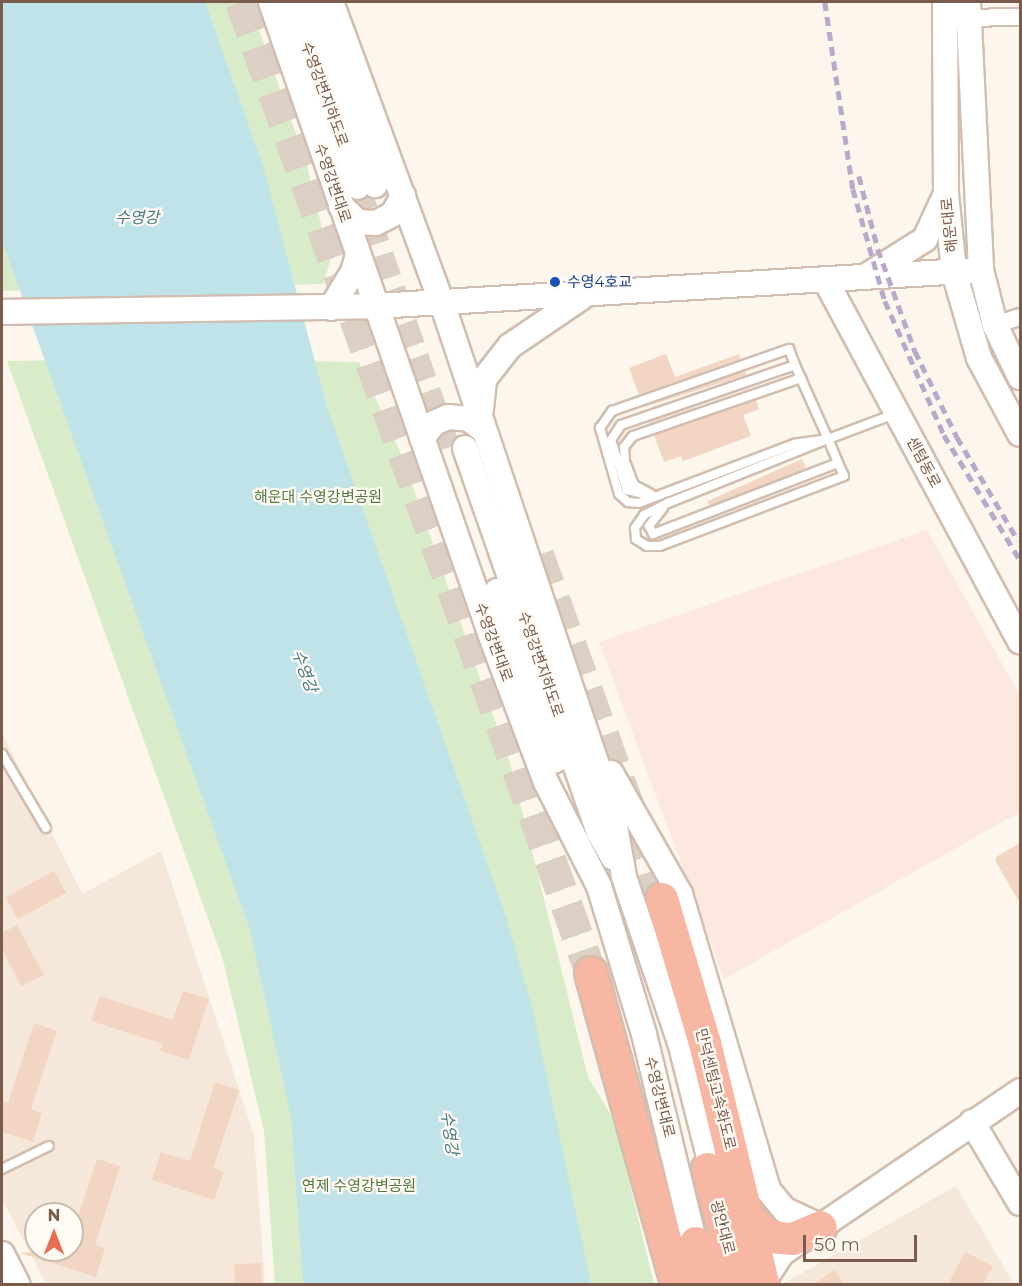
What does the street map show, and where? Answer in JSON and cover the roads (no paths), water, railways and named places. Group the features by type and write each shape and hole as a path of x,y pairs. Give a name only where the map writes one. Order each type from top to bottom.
{"highway":[{"name":"만덕센텀고속화도로","path":"662,898 705,1043 747,1216 755,1284"},
{"path":"591,973 677,1284"},
{"name":"광안대로","path":"708,1169 755,1284"},
{"path":"747,1216 769,1237 793,1239 820,1227"},
{"name":"광안대로","path":"696,1243 707,1284"}],"main road":[{"name":"수영강변대로","path":"271,2 422,438 546,782 599,886 644,1034 696,1243 702,1284"},
{"name":"수영강변지하도로","path":"292,2 366,186 312,2"},
{"name":"수영강변대로","path":"332,2 442,303 481,425 612,810 624,877 680,1042 708,1169"},
{"name":"해운대로","path":"957,10 946,194 954,272 979,358 1020,434"},
{"name":"해운대로","path":"957,10 981,270 995,325 1020,377"},
{"path":"860,280 925,239 946,194"},
{"path":"341,206 358,222 376,223 393,214 403,196"},
{"path":"331,308 353,272 358,254"},
{"path":"2,312 331,308 827,283 981,270"},
{"name":"센텀동로","path":"827,283 1020,641"},
{"path":"422,438 434,423 448,417 469,419 481,425 484,379 510,346 585,295"},
{"name":"수영강변지하도로","path":"599,886 458,450 599,832 624,877"},
{"path":"583,724 680,894 768,1190 785,1210 820,1227"},
{"path":"755,1284 782,1253 1020,1091"},
{"path":"972,1122 1020,1203"},
{"path":"2,1254 17,1284"}],"street":[{"path":"957,10 1015,16 1020,2"},
{"path":"995,325 1020,317"}],"lane":[{"path":"828,439 794,444 639,503 628,502 619,494 601,446 600,428 612,411 789,349 801,378 828,439 838,463 844,476 660,546 647,546 636,539 635,528 644,515 668,503 828,439 897,412"},
{"path":"662,495 643,497 627,490 611,440 621,424 795,364"},
{"path":"662,495 642,492 634,485 624,454 633,436 801,378"},
{"path":"668,503 649,526 653,534 838,463"},
{"path":"2,754 46,828"},
{"path":"2,1169 49,1146"}],"water":[{"name":"수영강","path":"2,2 205,2 263,166 327,407 506,917 532,1007 591,1284 303,1284 291,1116 250,930 2,241"}],"tunnel":[{"path":"241,2 591,973"},
{"path":"358,187 450,453"},
{"path":"538,555 662,899"}],"railway":[{"path":"825,2 853,189 885,301 944,435 1020,560"},
{"path":"859,176 878,249 915,351 957,437 1018,540"}],"place":[{"name":"수영4호교","path":"555,282"}],"park label":[{"name":"해운대 수영강변공원","path":"318,497"},
{"name":"연제 수영강변공원","path":"359,1186"}]}
